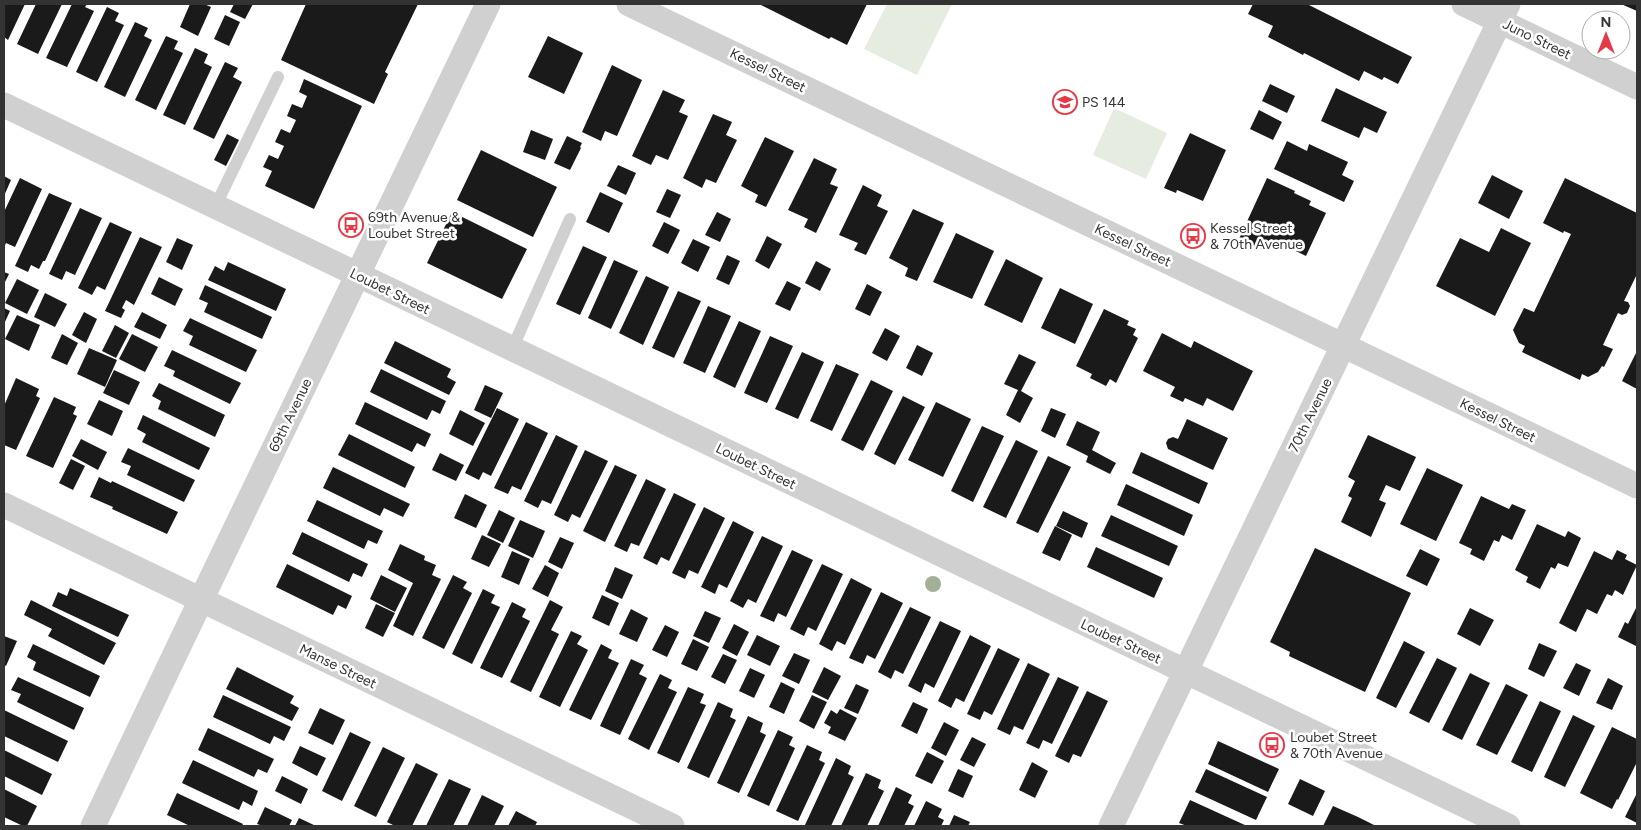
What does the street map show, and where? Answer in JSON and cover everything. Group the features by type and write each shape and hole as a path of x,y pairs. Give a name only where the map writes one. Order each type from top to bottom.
{"street":[{"name":"69th Avenue","path":"93,826 488,4"},
{"name":"Kessel Street","path":"629,4 1637,486"},
{"name":"Juno Street","path":"1464,4 1504,12 1637,87"},
{"name":"70th Avenue","path":"1111,826 1504,12"},
{"name":"Loubet Street","path":"4,106 1508,826"},
{"name":"Manse Street","path":"4,505 672,826"}],"lane":[{"path":"215,207 278,77"},
{"path":"512,349 570,219"}],"shaded area":[{"path":"887,4 952,4 917,75 864,49"},
{"path":"1114,108 1167,133 1146,179 1093,155"}],"building":[{"path":"4,4 25,4 8,40 4,37"},
{"path":"36,4 62,4 38,54 17,44"},
{"path":"72,4 87,4 85,7 94,11 67,67 46,58"},
{"path":"190,4 204,4 211,7 198,36 180,27"},
{"path":"234,4 253,4 245,19 230,12"},
{"path":"306,4 418,4 385,72 388,74 374,104 281,60"},
{"path":"759,4 867,4 847,45 831,37 829,39"},
{"path":"1253,4 1307,4 1412,57 1398,84 1384,77 1382,80 1364,71 1359,81 1268,37 1273,26 1248,14"},
{"path":"1621,4 1637,4 1637,11"},
{"path":"107,7 119,13 115,21 124,25 97,82 76,72"},
{"path":"225,15 240,22 229,46 214,39"},
{"path":"135,22 148,28 144,36 152,40 125,97 104,87"},
{"path":"166,36 178,41 174,49 183,53 156,110 135,100"},
{"path":"548,36 583,53 564,94 528,77"},
{"path":"195,48 208,54 204,63 212,67 185,125 163,115"},
{"path":"225,62 238,68 233,77 242,82 214,139 193,129"},
{"path":"612,65 642,80 617,136 605,131 601,141 582,132"},
{"path":"304,79 362,106 314,209 265,186 272,171 263,167 269,155 278,159 284,146 275,142 281,129 290,133 296,120 287,116 292,104 302,108 307,96 299,92"},
{"path":"1270,84 1295,96 1287,113 1262,101"},
{"path":"1336,88 1387,112 1377,133 1364,127 1359,138 1321,121"},
{"path":"663,90 685,100 679,112 688,116 668,160 656,155 651,165 632,156"},
{"path":"1259,110 1282,122 1273,140 1250,129"},
{"path":"713,114 732,122 726,135 737,140 716,183 706,179 702,188 683,178"},
{"path":"531,130 553,139 545,160 523,152"},
{"path":"1190,133 1226,150 1203,201 1177,190 1176,193 1164,188"},
{"path":"227,134 239,140 226,166 214,160"},
{"path":"567,136 582,143 570,170 554,163"},
{"path":"765,137 794,151 766,207 755,202 758,195 741,186"},
{"path":"1287,141 1307,151 1309,144 1348,162 1342,175 1354,181 1344,202 1274,169"},
{"path":"481,150 557,187 533,237 457,200"},
{"path":"814,158 837,169 830,184 838,187 816,233 804,227 808,219 788,210"},
{"path":"618,165 636,173 626,195 607,186"},
{"path":"1492,175 1523,191 1509,219 1478,203"},
{"path":"4,176 11,180 4,196"},
{"path":"20,178 42,189 15,247 6,243 4,248 4,212"},
{"path":"1267,178 1295,191 1294,193 1311,201 1309,205 1326,213 1306,256 1271,239 1266,251 1239,239"},
{"path":"1565,178 1637,213 1637,274 1624,301 1628,302 1630,306 1627,313 1622,315 1618,313 1603,345 1613,349 1604,367 1602,366 1598,372 1588,377 1582,374 1580,380 1522,352 1525,346 1519,343 1513,330 1524,308 1534,312 1571,234 1564,231 1563,233 1543,223"},
{"path":"863,185 882,195 877,206 888,211 866,255 854,250 858,243 839,235"},
{"path":"667,189 681,195 670,218 656,212"},
{"path":"600,192 623,203 609,233 586,222"},
{"path":"49,193 72,203 45,261 43,261 39,269 31,265 28,272 15,266"},
{"path":"80,208 102,218 75,275 66,271 62,280 49,274"},
{"path":"913,209 944,223 917,281 905,276 908,268 889,258"},
{"path":"452,212 527,249 502,299 427,263"},
{"path":"717,212 731,219 720,242 705,235"},
{"path":"110,222 132,232 105,290 97,286 92,295 78,288"},
{"path":"664,222 680,230 668,254 652,246"},
{"path":"1501,228 1531,243 1495,316 1436,286 1460,238 1489,252"},
{"path":"956,233 994,251 972,299 933,282"},
{"path":"767,236 782,244 769,269 755,261"},
{"path":"140,237 162,247 134,305 126,300 122,308 125,310 121,318 105,311"},
{"path":"177,238 193,245 182,270 166,262"},
{"path":"693,239 710,247 698,272 681,263"},
{"path":"583,246 607,257 580,315 556,304"},
{"path":"727,255 740,261 729,285 716,279"},
{"path":"1006,259 1043,278 1022,323 984,305"},
{"path":"614,260 638,271 611,329 588,318"},
{"path":"816,261 831,269 820,291 805,283"},
{"path":"228,262 286,289 276,311 208,280 215,266 224,271"},
{"path":"4,272 9,274 4,284"},
{"path":"646,276 669,287 643,345 619,333"},
{"path":"159,277 183,289 175,306 151,294"},
{"path":"17,279 39,290 27,314 5,303"},
{"path":"787,281 801,288 790,311 775,304"},
{"path":"867,284 882,292 870,316 855,309"},
{"path":"205,285 272,317 262,339 204,312 208,303 199,299"},
{"path":"1060,288 1093,304 1075,344 1041,328"},
{"path":"678,291 701,301 674,358 652,348"},
{"path":"45,293 67,304 55,327 34,317"},
{"path":"708,306 731,316 705,373 683,363"},
{"path":"4,308 10,311 4,324"},
{"path":"1104,309 1129,321 1127,325 1136,329 1133,335 1138,338 1116,383 1110,379 1106,386 1090,378 1092,374 1076,366"},
{"path":"84,312 97,319 86,343 72,335"},
{"path":"142,312 167,325 160,339 134,327"},
{"path":"17,315 40,325 29,351 5,339"},
{"path":"190,318 257,350 246,372 189,345 193,336 183,331"},
{"path":"739,321 761,331 735,388 713,377"},
{"path":"115,325 129,333 116,358 102,351"},
{"path":"885,328 900,336 887,361 872,353"},
{"path":"1162,333 1191,348 1194,341 1253,371 1233,411 1207,398 1203,406 1185,398 1183,402 1170,396 1175,387 1143,371"},
{"path":"62,334 78,343 67,365 51,358"},
{"path":"132,334 158,347 145,372 119,359"},
{"path":"770,336 793,346 767,403 744,393"},
{"path":"395,341 451,369 447,377 456,382 449,395 384,363"},
{"path":"917,345 933,353 922,376 906,368"},
{"path":"89,348 117,360 105,387 77,374"},
{"path":"172,350 241,383 230,404 173,376 175,371 164,366"},
{"path":"1637,351 1637,389 1622,381"},
{"path":"802,352 824,362 798,419 775,409"},
{"path":"1019,354 1036,362 1021,391 1033,398 1020,423 1006,415 1018,390 1004,384"},
{"path":"836,364 859,374 832,431 810,421"},
{"path":"381,369 446,401 440,414 432,410 427,420 370,392"},
{"path":"114,370 140,382 129,405 103,393"},
{"path":"16,378 39,389 36,396 40,398 16,450 4,445 4,406"},
{"path":"871,380 893,391 863,451 841,440"},
{"path":"159,383 225,415 215,437 158,409 161,401 152,396"},
{"path":"485,385 503,393 491,418 474,410"},
{"path":"903,396 925,407 895,465 874,454"},
{"path":"54,397 76,407 73,414 77,416 53,468 26,456"},
{"path":"99,400 123,411 112,436 87,424"},
{"path":"365,402 431,434 425,447 417,443 412,452 355,424"},
{"path":"936,402 971,419 943,477 908,460"},
{"path":"497,408 519,419 491,476 483,472 479,480 465,473"},
{"path":"1051,408 1066,414 1055,438 1041,431"},
{"path":"460,410 485,423 473,446 449,434"},
{"path":"143,415 210,448 199,470 142,442 146,434 137,429"},
{"path":"1187,419 1228,438 1213,470 1168,449 1166,443 1168,439 1173,437 1178,439"},
{"path":"1077,421 1100,432 1092,450 1116,463 1110,474 1086,462 1088,456 1066,445"},
{"path":"526,422 548,433 521,490 512,486 508,494 494,488"},
{"path":"982,426 1004,436 973,502 951,491"},
{"path":"349,434 415,467 405,488 338,455"},
{"path":"556,435 578,446 551,504 542,500 538,508 524,501"},
{"path":"1368,435 1416,457 1400,491 1386,485 1379,500 1386,503 1371,537 1341,522 1352,498 1348,496 1355,481 1348,477"},
{"path":"81,439 107,452 98,470 72,456"},
{"path":"1016,440 1038,451 1006,518 983,507"},
{"path":"128,448 195,480 184,502 127,475 131,466 121,462"},
{"path":"585,450 608,461 580,518 572,514 568,522 554,515"},
{"path":"1141,452 1208,483 1199,504 1132,473"},
{"path":"440,453 464,465 456,481 432,470"},
{"path":"1048,456 1071,467 1038,533 1016,523"},
{"path":"71,459 85,466 73,490 59,483"},
{"path":"615,465 637,475 605,542 583,531"},
{"path":"333,467 410,504 403,517 384,508 380,516 323,488"},
{"path":"1427,468 1463,485 1436,541 1400,524"},
{"path":"99,477 111,483 112,481 178,512 167,534 90,497"},
{"path":"646,479 666,489 639,546 631,543 627,552 614,546"},
{"path":"1126,484 1193,515 1184,536 1117,505"},
{"path":"674,493 696,504 669,561 661,557 657,565 643,558"},
{"path":"465,494 487,505 476,528 454,518"},
{"path":"1481,496 1509,509 1512,504 1526,510 1512,540 1502,535 1499,542 1494,540 1484,561 1470,554 1472,549 1459,543"},
{"path":"317,500 383,531 377,544 368,540 364,549 307,521"},
{"path":"704,507 725,518 698,574 689,570 685,579 672,573"},
{"path":"499,510 515,518 503,543 487,535"},
{"path":"1063,511 1088,523 1082,538 1056,526"},
{"path":"1111,515 1178,546 1169,566 1101,536"},
{"path":"520,520 545,531 533,558 508,546"},
{"path":"733,521 754,532 727,588 719,584 715,594 701,587"},
{"path":"1537,524 1565,537 1568,531 1581,538 1568,567 1558,563 1555,569 1551,567 1540,589 1526,582 1528,577 1515,570"},
{"path":"1055,526 1072,535 1060,561 1042,553"},
{"path":"302,532 368,564 362,577 353,573 349,582 292,554"},
{"path":"482,535 501,544 489,567 471,559"},
{"path":"762,536 783,546 756,603 748,599 743,608 730,601"},
{"path":"560,537 574,543 562,569 548,562"},
{"path":"400,544 425,556 424,560 436,565 432,575 441,579 413,636 393,626 413,583 388,570"},
{"path":"1096,547 1163,578 1154,598 1087,567"},
{"path":"1315,548 1411,593 1365,692 1289,656 1290,652 1270,642"},
{"path":"1420,549 1440,559 1427,586 1406,576"},
{"path":"792,550 813,560 786,617 778,613 774,622 760,616"},
{"path":"1617,550 1627,555 1625,559 1637,565 1623,595 1615,590 1612,596 1607,594 1597,614 1587,609 1576,632 1559,623 1594,551 1612,560"},
{"path":"512,551 530,559 519,585 501,577"},
{"path":"287,564 352,596 346,609 338,605 333,615 276,587"},
{"path":"822,564 843,574 816,631 808,627 804,636 790,629"},
{"path":"545,565 559,573 548,597 532,589"},
{"path":"615,567 633,575 622,599 605,591"},
{"path":"381,575 407,588 395,612 370,599"},
{"path":"453,575 467,582 463,588 472,593 444,649 422,638"},
{"path":"851,578 872,589 845,645 837,641 832,651 819,644"},
{"path":"70,588 129,615 118,637 52,606 58,592 67,596"},
{"path":"483,589 495,595 491,603 500,607 472,664 452,654"},
{"path":"881,592 903,603 875,659 867,655 863,664 849,658"},
{"path":"602,595 619,603 609,626 592,618"},
{"path":"31,600 116,643 104,665 48,636 52,629 24,615"},
{"path":"550,600 563,607 551,630 559,634 531,692 510,682"},
{"path":"512,602 526,609 522,617 530,621 502,678 480,668"},
{"path":"376,604 395,613 383,637 365,628"},
{"path":"1637,606 1636,646 1618,637 1625,622 1628,624"},
{"path":"910,607 931,617 903,674 895,670 891,679 878,672"},
{"path":"1470,608 1494,620 1480,646 1457,634"},
{"path":"631,609 648,618 637,642 619,634"},
{"path":"705,611 721,618 709,643 693,636"},
{"path":"940,621 961,631 934,688 925,683 921,693 908,686"},
{"path":"734,624 749,632 737,656 722,648"},
{"path":"665,625 679,632 667,657 652,650"},
{"path":"571,631 582,636 577,644 588,650 560,707 539,697"},
{"path":"757,635 780,646 770,666 747,655"},
{"path":"970,635 991,646 964,702 956,698 951,708 938,701"},
{"path":"4,636 17,641 6,666 4,665"},
{"path":"693,639 709,647 697,671 681,664"},
{"path":"1404,641 1425,652 1396,708 1376,698"},
{"path":"1539,643 1557,651 1544,677 1528,669"},
{"path":"33,644 100,676 90,697 33,670 36,662 27,657"},
{"path":"601,644 612,650 608,658 619,663 591,720 569,710"},
{"path":"998,648 1020,659 992,715 984,711 980,720 967,714"},
{"path":"794,653 810,660 799,684 782,676"},
{"path":"723,654 737,660 725,684 711,677"},
{"path":"1437,658 1457,668 1429,723 1409,713"},
{"path":"631,659 644,665 639,674 647,678 620,735 600,726"},
{"path":"1028,663 1050,674 1023,730 1014,726 1010,735 997,729"},
{"path":"1576,663 1591,670 1579,696 1563,688"},
{"path":"237,667 294,696 290,703 299,708 292,721 226,689"},
{"path":"824,667 841,676 828,700 812,692"},
{"path":"750,668 765,675 754,698 739,691"},
{"path":"1470,673 1490,683 1462,740 1442,730"},
{"path":"660,674 672,680 668,688 677,692 649,750 628,739"},
{"path":"18,677 84,708 74,730 17,702 21,694 11,690"},
{"path":"1058,677 1079,687 1052,744 1043,740 1039,749 1026,743"},
{"path":"1608,678 1623,686 1612,710 1596,703"},
{"path":"781,682 795,689 784,714 769,707"},
{"path":"856,684 869,690 858,714 844,708"},
{"path":"1506,684 1528,695 1497,755 1476,745"},
{"path":"688,687 704,694 700,703 706,705 679,763 657,753"},
{"path":"1087,691 1108,701 1081,757 1073,754 1069,763 1055,756"},
{"path":"223,695 291,727 284,741 274,736 270,744 213,717"},
{"path":"812,695 827,702 814,729 799,721"},
{"path":"1540,701 1561,711 1532,772 1511,762"},
{"path":"718,702 733,709 730,717 736,720 709,778 687,768"},
{"path":"913,702 928,709 917,734 901,726"},
{"path":"320,708 345,720 333,745 308,733"},
{"path":"840,709 857,718 845,741 828,733 831,727 824,723 831,710 837,714"},
{"path":"4,710 68,741 58,762 4,736"},
{"path":"1573,715 1595,726 1565,787 1544,777"},
{"path":"748,716 763,723 760,732 766,735 739,793 717,783"},
{"path":"944,722 959,730 946,756 931,748"},
{"path":"1612,727 1637,739 1637,762 1612,809 1580,793"},
{"path":"208,728 274,759 267,773 258,769 254,777 198,750"},
{"path":"778,730 793,737 789,745 795,748 769,806 747,796"},
{"path":"350,732 371,742 342,801 322,791"},
{"path":"972,737 986,744 974,767 960,760"},
{"path":"1218,741 1279,769 1268,792 1208,764"},
{"path":"807,745 822,752 819,760 825,763 798,821 776,811"},
{"path":"300,746 326,758 317,776 292,763"},
{"path":"383,747 405,758 376,817 354,806"},
{"path":"4,750 52,774 42,795 4,776"},
{"path":"927,752 944,761 932,784 915,776"},
{"path":"836,758 851,766 848,774 854,777 831,826 805,825"},
{"path":"193,760 258,791 252,806 243,801 239,810 182,783"},
{"path":"1032,762 1048,771 1035,798 1019,790"},
{"path":"416,763 438,774 412,826 395,826 387,822"},
{"path":"958,769 973,776 963,798 948,791"},
{"path":"1206,769 1267,797 1256,820 1195,792"},
{"path":"866,773 881,780 878,788 884,791 867,826 841,826"},
{"path":"282,776 308,789 301,804 275,791"},
{"path":"449,779 471,789 453,826 426,826"},
{"path":"1300,779 1325,791 1313,816 1288,804"},
{"path":"896,787 912,795 908,803 914,806 904,826 878,826"},
{"path":"4,789 37,806 27,826 4,817"},
{"path":"177,793 243,824 242,826 190,826 167,815"},
{"path":"1637,793 1637,823 1625,817"},
{"path":"482,795 504,806 494,826 467,826"},
{"path":"1190,800 1247,826 1187,826 1179,823"},
{"path":"926,801 942,809 938,817 944,820 941,826 914,826"},
{"path":"1333,806 1358,817 1376,826 1323,826"},
{"path":"265,807 292,820 289,826 263,826 257,824"},
{"path":"516,811 537,822 535,826 508,826"},
{"path":"954,815 970,822 968,826 949,826"},
{"path":"299,818 316,826 295,826"}],"place":[{"name":"PS 144","path":"1065,102"},
{"name":"69th Avenue & Loubet Street","path":"351,225"},
{"name":"Kessel Street & 70th Avenue","path":"1193,236"},
{"name":"Loubet Street & 70th Avenue","path":"1272,745"}]}
